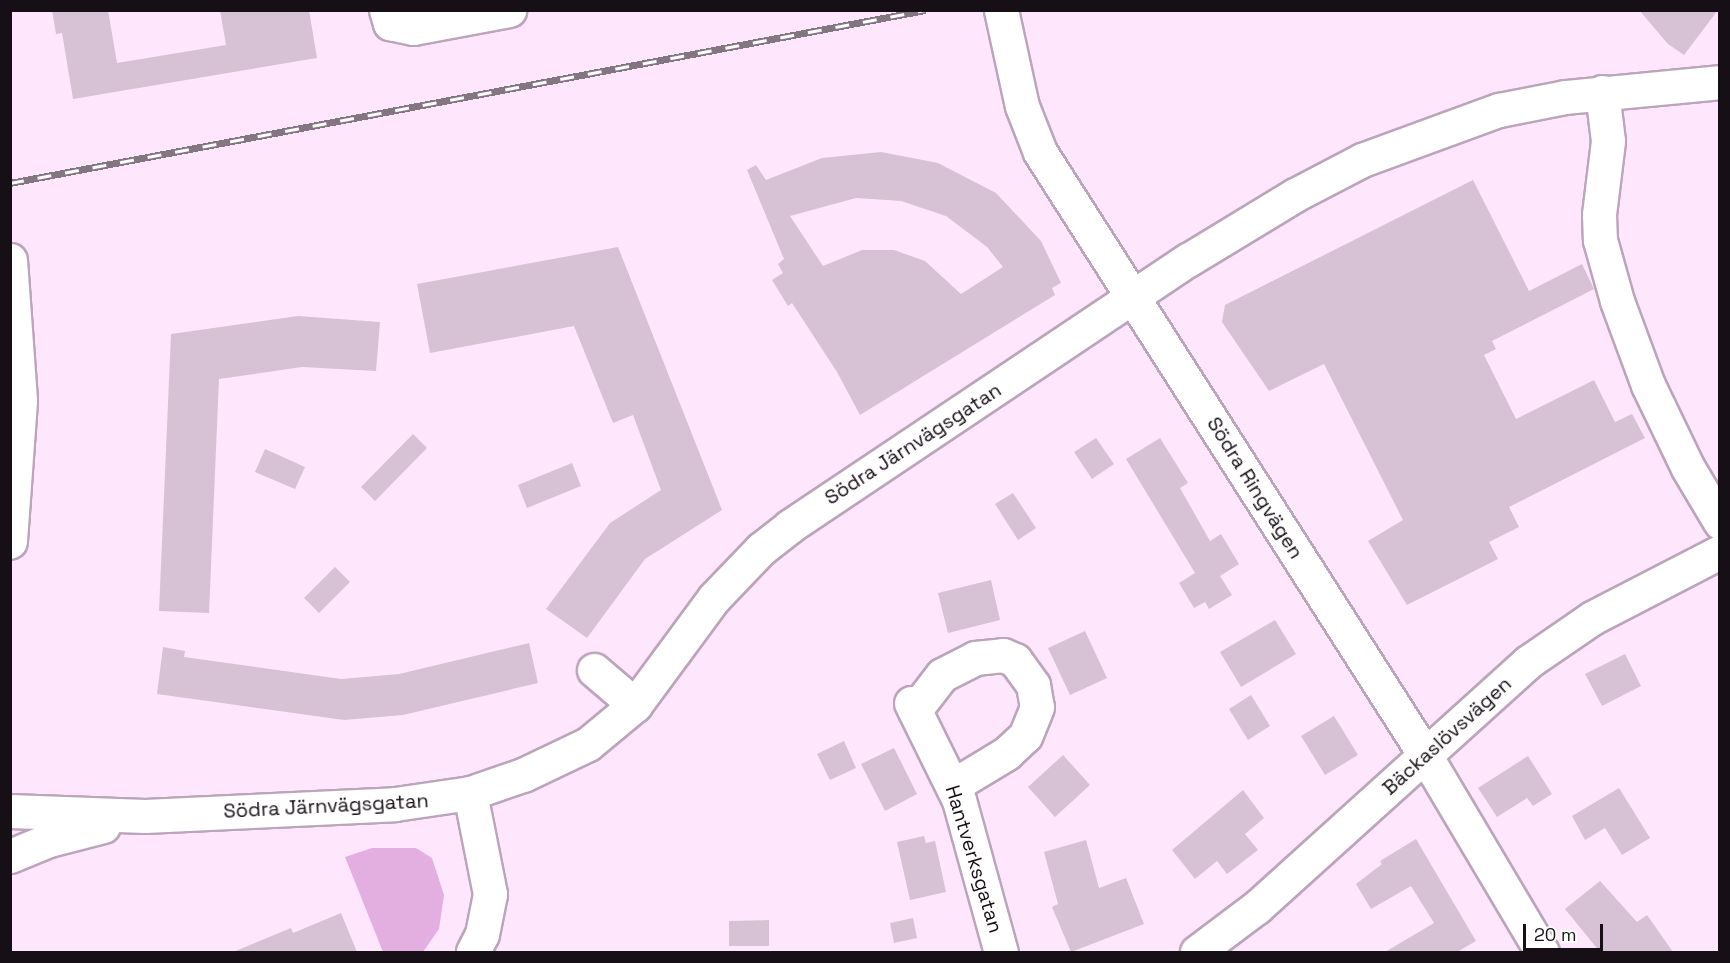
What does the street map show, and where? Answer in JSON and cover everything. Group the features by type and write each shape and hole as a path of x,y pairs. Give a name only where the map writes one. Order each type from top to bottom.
{"street":[{"path":"386,10 390,23 413,28 509,10"},
{"name":"Södra Ringvägen","path":"1001,10 1029,130 1133,298 1425,755 1542,952"},
{"name":"Södra Järnvägsgatan","path":"10,811 145,816 395,804 470,793 561,759 596,737 635,705 714,598 760,549 834,495 1238,229 1362,160 1499,110 1602,92 1719,82"},
{"path":"1602,92 1608,141 1599,214 1602,250 1648,385 1688,468 1719,522"},
{"path":"10,260 20,401 10,542"},
{"name":"Bäckaslövsvägen","path":"1197,952 1257,907 1425,755 1556,641 1719,552"},
{"name":"Hantverksgatan","path":"954,785 1007,753 1025,736 1037,707 1033,685 1015,660 1003,655 975,658 942,675 913,707 954,785 1001,952"},
{"path":"594,670 635,705"},
{"path":"470,793 490,894 482,934 473,952"},
{"name":"Södra Järnvägsgatan","path":"10,856 49,840 145,816"}],"shaded area":[{"path":"372,848 416,848 432,858 444,895 439,929 423,952 383,952 345,857"}],"building":[{"path":"52,10 108,10 117,63 226,45 220,10 309,10 317,58 73,99 62,33 56,34"},
{"path":"1639,10 1718,10 1684,55 1668,44"},
{"path":"881,152 938,163 996,193 1041,241 1061,283 1052,288 1055,295 860,415 837,372 792,303 788,306 772,280 783,273 778,264 784,259 747,170 756,165 766,180 822,158","holes":["856,198 901,201 946,216 987,247 1003,267 961,294 925,261 894,250 862,250 823,266 790,216"]},
{"path":"1473,180 1529,291 1582,264 1594,289 1492,341 1496,349 1484,355 1516,419 1594,380 1615,422 1632,414 1645,438 1509,507 1519,527 1489,542 1498,559 1407,605 1368,541 1403,520 1324,364 1269,391 1222,322 1225,305"},
{"path":"618,247 722,510 645,559 587,638 546,609 610,523 661,490 633,415 613,423 574,326 430,353 417,284"},
{"path":"298,316 380,322 376,371 302,367 219,379 209,613 159,611 171,334"},
{"path":"413,434 427,448 375,501 361,487"},
{"path":"1096,438 1114,464 1092,479 1074,452"},
{"path":"1160,438 1188,483 1180,488 1210,541 1221,534 1239,564 1220,576 1232,595 1209,609 1205,602 1194,608 1179,583 1195,573 1126,459"},
{"path":"265,449 305,467 295,489 255,472"},
{"path":"572,463 581,486 527,508 518,485"},
{"path":"1013,493 1036,528 1018,540 995,504"},
{"path":"335,567 350,582 319,613 304,598"},
{"path":"991,580 1000,620 948,633 938,593"},
{"path":"1275,620 1296,654 1241,687 1220,652"},
{"path":"1085,631 1107,678 1070,695 1048,648"},
{"path":"529,643 538,683 403,715 344,720 157,694 163,647 185,651 184,657 341,679 399,674"},
{"path":"1625,654 1641,686 1602,706 1585,674"},
{"path":"1251,695 1270,726 1248,740 1229,709"},
{"path":"1334,716 1358,755 1325,775 1301,736"},
{"path":"844,741 856,768 830,780 817,754"},
{"path":"894,748 917,794 885,811 861,764"},
{"path":"1063,755 1090,785 1055,817 1028,787"},
{"path":"1528,756 1552,794 1533,806 1527,798 1497,817 1478,788"},
{"path":"1619,788 1650,838 1622,855 1605,828 1585,840 1572,816"},
{"path":"1243,790 1264,818 1245,834 1258,850 1227,874 1217,861 1195,879 1172,850"},
{"path":"924,836 926,843 935,841 946,892 910,900 897,842"},
{"path":"1416,839 1476,941 1457,952 1385,952 1434,923 1411,886 1371,909 1356,884 1382,864 1380,861"},
{"path":"1086,840 1099,888 1126,878 1144,924 1071,952 1052,907 1058,904 1044,852"},
{"path":"1600,881 1637,922 1647,915 1673,952 1600,952 1565,909"},
{"path":"341,913 357,952 233,952 291,928 293,933"},
{"path":"913,918 917,938 894,943 890,923"},
{"path":"769,920 769,946 729,946 729,921"}],"railway":[{"path":"10,183 926,10"}]}
